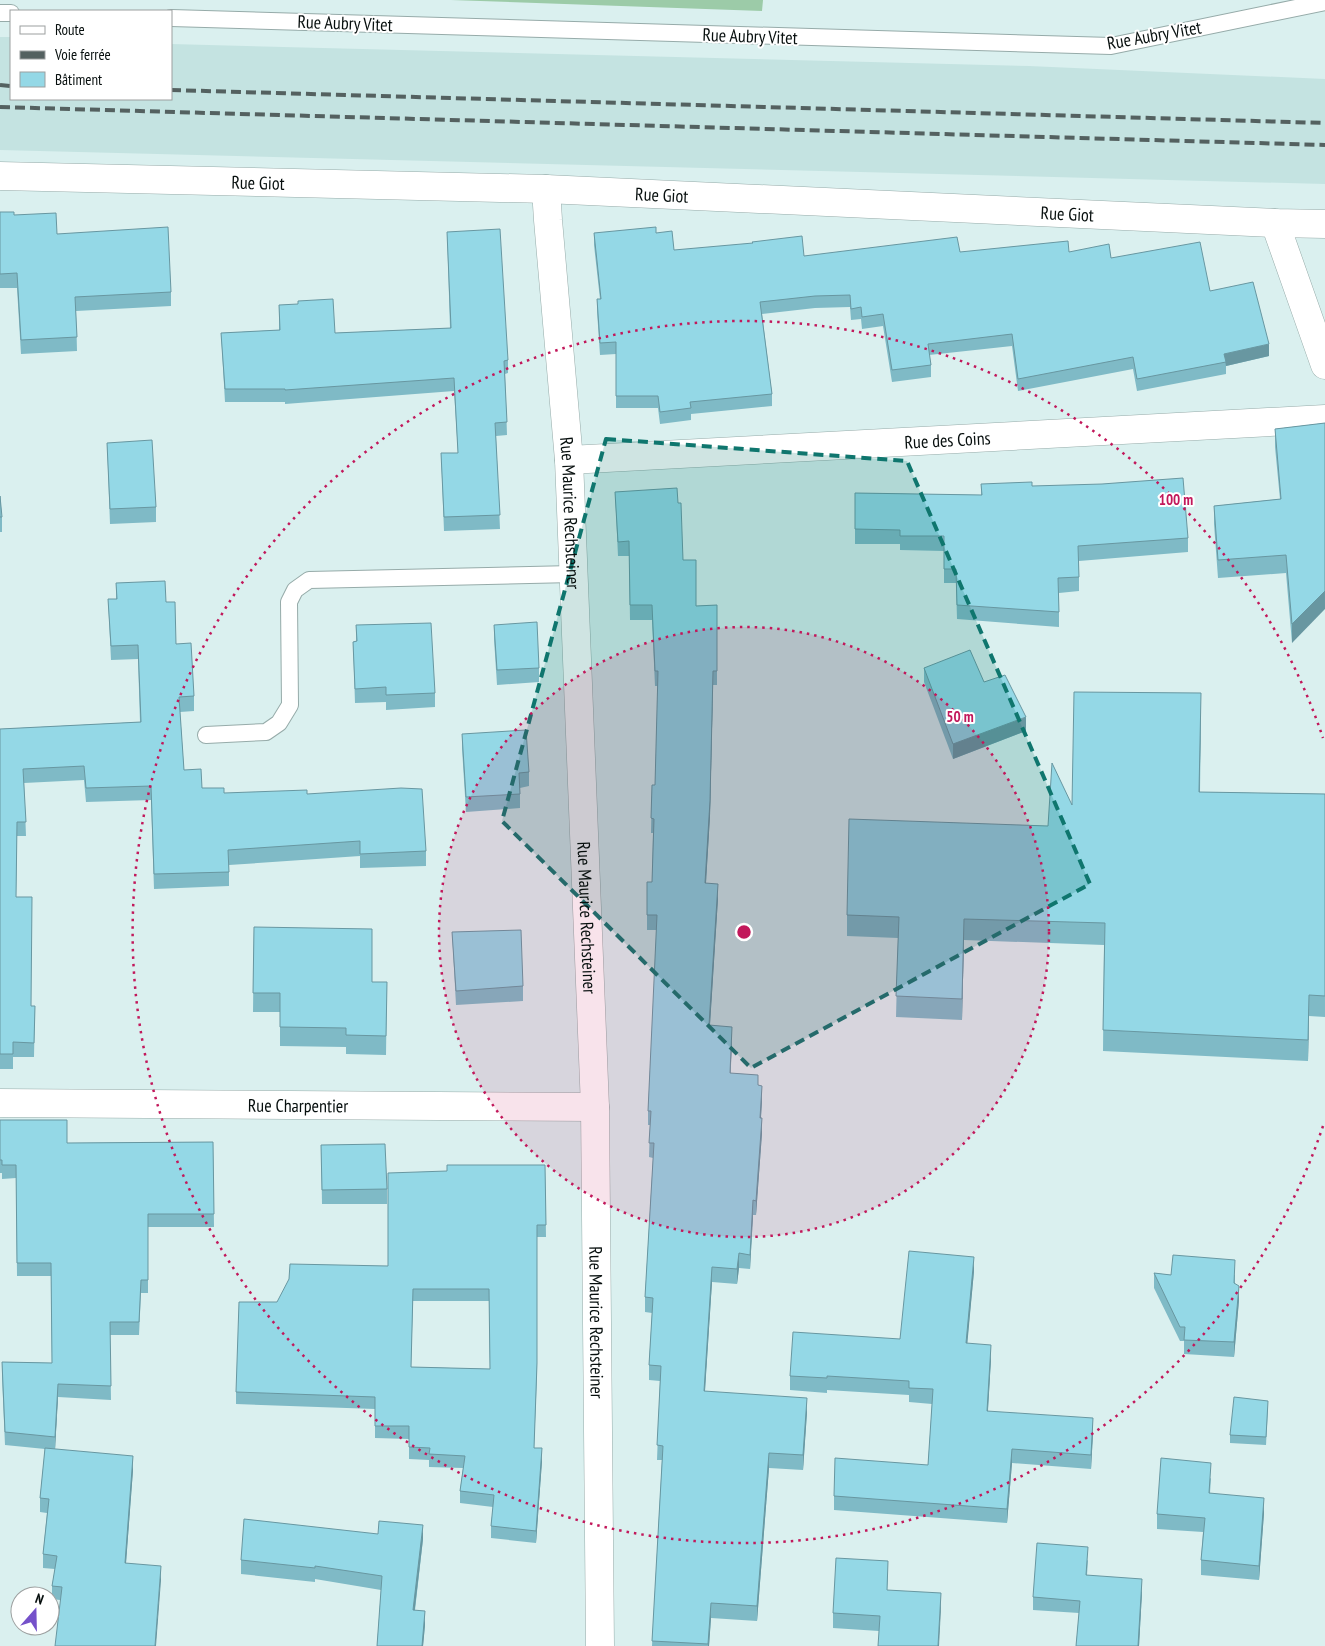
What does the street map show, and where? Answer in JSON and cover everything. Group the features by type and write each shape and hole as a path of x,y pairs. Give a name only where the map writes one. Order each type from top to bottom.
{"street":[{"name":"Rue Giot","path":"0,176 546,190 1325,224"},
{"name":"Rue Maurice Rechsteiner","path":"546,190 569,460 594,1107 600,1646"},
{"path":"1275,223 1325,364"},
{"name":"Rue des Coins","path":"569,460 1325,419"},
{"name":"Rue Charpentier","path":"0,1103 594,1107"}],"lane":[{"name":"Rue Aubry Vitet","path":"172,18 1111,46 1325,2"},
{"path":"206,736 266,732 279,723 290,705 289,602 295,590 309,580 573,574"}],"highlighted area":[{"path":"606,439 907,461 1090,884 751,1068 502,821"}],"shaded area":[{"path":"0,37 10,37 10,100 172,100 172,44 1029,66 1325,79 1325,184 0,150"}],"green space":[{"path":"451,0 763,0 762,11"}],"building":[{"path":"0,212 14,212 14,215 56,213 57,234 168,227 171,292 75,297 77,337 21,340 17,273 0,274"},
{"path":"656,227 656,233 672,231 674,250 753,243 802,236 804,256 957,237 960,252 1068,241 1069,252 1109,244 1111,258 1200,242 1210,291 1253,282 1269,344 1224,354 1226,362 1137,379 1133,357 1018,379 1012,334 928,344 931,365 892,370 883,314 862,317 861,307 851,309 850,295 815,296 760,302 772,394 690,402 691,408 660,412 658,396 616,396 616,342 600,343 597,299 601,299 594,233"},
{"path":"500,229 508,360 504,361 507,422 495,423 500,515 444,517 441,453 458,453 454,378 285,390 225,389 221,333 280,330 279,305 298,304 298,301 333,299 335,333 451,328 447,232"},
{"path":"1325,423 1325,591 1292,624 1286,555 1218,560 1214,506 1281,499 1275,429"},
{"path":"152,440 156,507 110,509 107,443"},
{"path":"1183,478 1188,538 1078,546 1079,577 1058,578 1059,612 957,605 956,569 944,569 944,536 900,536 900,530 855,529 855,493 982,495 981,484 1032,482 1032,486 1102,484"},
{"path":"677,488 678,503 681,503 683,560 696,560 696,606 717,605 717,671 713,671 710,801 705,883 718,884 709,1025 732,1027 730,1073 758,1075 758,1085 762,1086 760,1118 762,1118 756,1201 753,1200 750,1255 739,1253 737,1269 712,1267 704,1391 807,1398 803,1455 769,1453 757,1606 711,1603 708,1644 652,1641 663,1446 657,1445 661,1366 649,1365 653,1298 645,1297 654,1143 649,1143 651,1111 648,1111 657,915 647,915 647,882 652,882 654,819 651,818 652,785 655,785 658,671 655,671 652,605 630,605 629,541 618,542 615,492"},
{"path":"0,496 2,517 0,517"},
{"path":"165,581 166,602 175,602 176,644 191,643 194,696 179,697 184,770 201,769 202,788 224,788 224,793 307,790 307,794 401,788 422,789 426,851 360,854 360,841 228,850 229,872 154,874 151,786 86,788 84,766 23,769 26,822 17,822 16,897 32,897 31,1006 35,1006 34,1043 13,1042 13,1054 0,1054 0,729 141,722 138,645 111,646 108,599 117,599 116,583"},
{"path":"537,622 539,668 497,670 494,625"},
{"path":"431,623 435,693 386,695 386,687 355,689 353,642 357,641 356,625"},
{"path":"970,650 984,682 1005,675 1026,717 953,744 924,668"},
{"path":"1074,692 1201,693 1199,792 1325,794 1325,996 1309,995 1308,1040 1103,1030 1105,923 964,919 962,999 896,996 899,917 847,915 849,819 1048,826 1052,763 1072,805"},
{"path":"526,730 529,772 519,773 520,794 466,797 462,734"},
{"path":"254,927 372,929 372,982 387,982 386,1036 346,1035 346,1028 280,1027 280,993 253,993"},
{"path":"521,930 523,986 456,991 452,932"},
{"path":"0,1120 67,1120 67,1143 213,1142 214,1214 148,1214 148,1280 141,1280 139,1322 110,1322 111,1386 58,1384 55,1437 5,1432 2,1362 52,1363 51,1263 17,1263 16,1165 2,1165 2,1160 0,1160"},
{"path":"385,1144 387,1189 322,1190 321,1145"},
{"path":"447,1165 545,1165 546,1225 537,1225 537,1363 534,1448 542,1448 536,1531 491,1526 494,1495 460,1491 465,1456 429,1454 430,1448 409,1447 409,1426 375,1426 375,1397 236,1392 239,1302 277,1302 289,1279 290,1264 388,1266 388,1173 447,1171","holes":["413,1289 489,1289 490,1369 411,1367"]},
{"path":"909,1251 974,1257 966,1343 991,1345 987,1411 1093,1418 1091,1455 1012,1449 1007,1509 834,1496 835,1458 928,1465 933,1389 909,1388 909,1381 827,1376 827,1378 790,1376 793,1332 900,1339"},
{"path":"1173,1255 1235,1260 1234,1283 1239,1286 1234,1342 1184,1340 1185,1327 1180,1327 1154,1273 1171,1275"},
{"path":"1234,1397 1268,1401 1266,1437 1230,1435"},
{"path":"45,1448 133,1456 125,1563 161,1566 155,1646 55,1646 56,1636 60,1636 62,1587 52,1586 57,1556 43,1554 49,1499 40,1498"},
{"path":"1161,1458 1211,1463 1209,1493 1264,1498 1259,1566 1201,1560 1205,1518 1157,1514"},
{"path":"244,1519 378,1534 379,1521 423,1525 413,1610 425,1611 422,1646 377,1646 382,1576 315,1566 315,1568 241,1560"},
{"path":"1037,1543 1088,1547 1086,1575 1142,1579 1138,1646 1076,1646 1080,1601 1033,1597"},
{"path":"836,1558 888,1561 887,1590 941,1593 938,1646 878,1646 880,1616 833,1613"}],"railway":[{"path":"0,85 10,86"},
{"path":"172,90 1325,123"},
{"path":"0,107 1325,145"}]}
